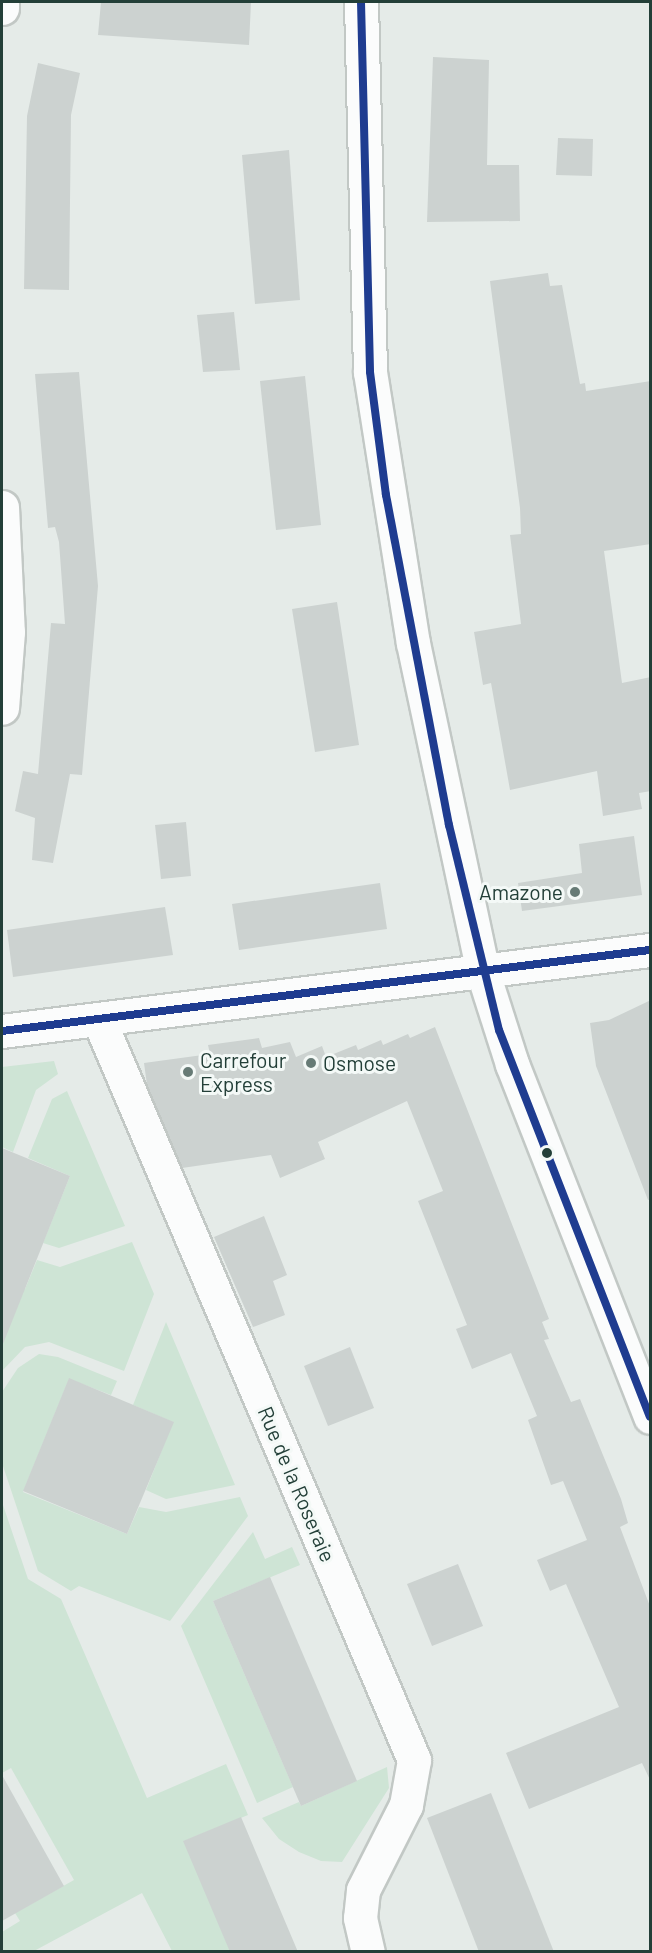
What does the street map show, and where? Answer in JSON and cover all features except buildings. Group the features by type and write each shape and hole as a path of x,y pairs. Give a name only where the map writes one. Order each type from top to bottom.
{"street":[{"path":"2,2 2,8"},
{"path":"361,2 370,372 413,643 483,973 512,1064 651,1418"},
{"path":"2,507 8,632 2,708"},
{"path":"2,1032 651,950"},
{"name":"Rue de la Roseraie","path":"99,1020 414,1760 406,1805 363,1890 360,1918 368,1952"}],"green space":[{"path":"54,1061 58,1074 36,1090 13,1152 2,1147 2,1067"},
{"path":"67,1091 125,1226 59,1248 43,1243 70,1176 28,1158 52,1099"},
{"path":"132,1242 154,1294 124,1371 49,1342 25,1347 2,1371 2,1280 25,1289 37,1260 60,1267"},
{"path":"166,1322 235,1485 166,1499 146,1490 173,1422 133,1405"},
{"path":"39,1354 58,1357 117,1381 111,1395 69,1379 23,1492 127,1534 139,1507 166,1512 240,1497 248,1516 170,1621 79,1586 71,1591 38,1571 2,1463 2,1392 18,1368"},
{"path":"2,1502 28,1579 61,1599 147,1798 226,1764 248,1815 184,1841 230,1951 172,1951 142,1893 34,1951 2,1951 2,1932 20,1921 15,1913 74,1880 11,1768 2,1773"},
{"path":"253,1532 265,1559 292,1547 300,1565 213,1601 293,1787 257,1803 181,1626"},
{"path":"387,1767 389,1788 342,1862 321,1861 299,1852 279,1839 262,1818 299,1802 301,1806"}],"transit line":[{"path":"361,2 370,372 386,495 449,825 499,1030 650,1417"},
{"path":"2,1031 650,950"}],"place":[{"name":"Amazone","path":"575,892"},
{"name":"Osmose","path":"311,1063"},
{"name":"Carrefour Express","path":"188,1072"}]}
